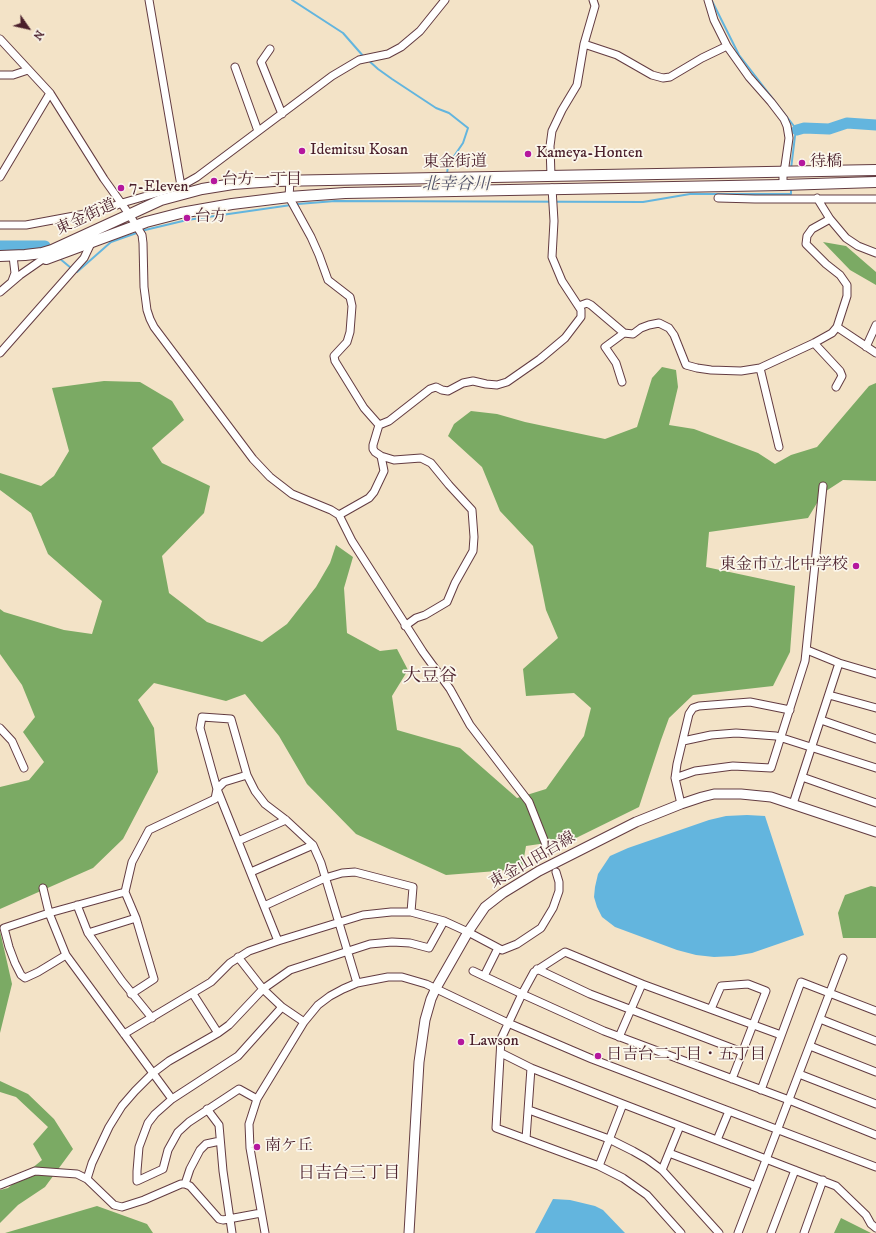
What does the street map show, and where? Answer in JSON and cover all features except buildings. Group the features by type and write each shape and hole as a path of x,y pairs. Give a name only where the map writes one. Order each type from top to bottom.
{"highway":[{"name":"東金街道","path":"0,262 52,250 161,200 202,189 233,184 268,181 876,170"},
{"path":"551,176 552,188"},
{"name":"東金街道","path":"0,256 13,259 43,259 58,255 136,225 181,213 232,204 289,197 345,193 876,182"}],"main road":[{"name":"東金山田台線","path":"409,1233 419,1062 425,1020 436,988 468,932 485,908 503,893 539,871 636,822 681,804 714,794 741,794 771,797 876,832"}],"street":[{"path":"149,0 180,186"},
{"path":"0,225 26,225 101,211 122,203 180,186 197,177 332,76 358,60 388,54 401,47 420,31 445,0"},
{"path":"551,176 550,146 552,130 577,85 584,44 595,6 593,0"},
{"path":"708,0 714,20 727,46 749,78 784,119 787,126 788,138 783,172 783,185"},
{"path":"0,39 50,93 104,179 122,203 142,235 144,287 147,310 154,327 253,459 270,477 292,494 331,510 339,515 352,541 405,626 450,689 470,724 529,802 548,850"},
{"path":"584,44 617,55 652,75 663,78 670,77 702,58 727,46"},
{"path":"270,49 261,62 282,114"},
{"path":"235,68 258,131"},
{"path":"0,75 13,75 28,70"},
{"path":"0,177 50,93"},
{"path":"197,177 202,189"},
{"path":"290,181 289,197 311,237 328,280 350,297 352,306 350,332 347,342 334,356 335,361 364,408 379,425"},
{"path":"379,425 389,421 430,389 436,387 448,391 463,383 473,381 497,385 507,382 540,359 565,338 581,317 581,310 562,281 552,257 554,221 552,188"},
{"path":"718,198 781,200 817,198 855,200 876,199"},
{"path":"817,198 830,219 846,238 858,246 876,253"},
{"path":"579,306 586,304 591,305 624,333 632,334 641,328 659,323 669,328 674,335 686,365 711,370 741,370 760,368 814,344 832,333 837,327 847,296 847,285 840,276 806,244 807,236 812,230 830,219"},
{"path":"0,353 76,268 84,258 92,241"},
{"path":"12,282 15,273 13,259"},
{"path":"0,292 20,274 43,259"},
{"path":"866,347 876,324"},
{"path":"837,327 876,353"},
{"path":"622,382 616,364 605,347 624,333"},
{"path":"814,344 840,371 842,376 836,387"},
{"path":"760,368 779,447"},
{"path":"379,425 373,449 380,456 394,460 422,458 431,463 472,510 474,536 473,552 455,583 448,602 425,615 416,618 405,626"},
{"path":"339,515 369,498 374,492 384,471 380,456"},
{"path":"675,778 695,771 733,766 770,768 782,737 805,661 823,486"},
{"path":"807,650 839,663 876,674"},
{"path":"793,804 839,663"},
{"path":"829,695 876,708"},
{"path":"681,804 675,778 689,714 693,708 699,706 750,702 790,710"},
{"path":"278,941 217,789 200,728 202,717 231,719 246,775 255,791 266,804 286,820 313,846 321,863 357,983"},
{"path":"821,720 876,739"},
{"path":"0,728 12,741 24,768"},
{"path":"683,740 711,735 736,733 782,737 876,768"},
{"path":"131,994 154,979 136,918 125,892 132,862 149,830 215,799 217,789 224,782 246,775"},
{"path":"802,777 876,803"},
{"path":"238,841 286,820"},
{"path":"251,872 313,846"},
{"path":"264,906 325,878 342,873 355,872 413,887 411,912"},
{"path":"124,1034 193,994 210,982 238,957 249,951 363,915 411,912 444,921 502,950 517,944 541,928 553,908 559,891 559,882 556,872"},
{"path":"43,888 49,913 66,955 172,1099"},
{"path":"66,955 38,972 24,978 21,975 8,947 4,928 49,913 125,892"},
{"path":"77,905 88,933 131,994 152,1018"},
{"path":"88,933 136,918"},
{"path":"87,1179 92,1163 109,1127 122,1106 135,1091 169,1061 218,1033 229,1025 263,989 290,970 370,944 392,942 410,943 429,948 444,921"},
{"path":"484,976 498,948"},
{"path":"681,1233 647,1195 638,1187 623,1178 599,1166 496,1128 501,1039 522,994 534,972 566,952 642,984 781,1035"},
{"path":"238,957 263,989 282,1007 304,1022"},
{"path":"738,1233 843,958"},
{"path":"537,970 590,994 742,1052"},
{"path":"473,971 619,1037 789,1100 876,1135"},
{"path":"265,1233 249,1135 249,1124 257,1099 304,1022 318,1005 330,996 357,983 388,977 402,977 426,984 508,1023 592,1059 876,1167"},
{"path":"761,1090 801,982 876,1011"},
{"path":"619,1037 642,984"},
{"path":"712,1010 721,986 748,984 766,991 732,1079"},
{"path":"193,994 218,1033"},
{"path":"257,1099 239,1089 207,1109 178,1132 168,1150 163,1169 138,1181 137,1159 139,1147 143,1134 155,1114 172,1099 238,1056 282,1007"},
{"path":"820,1019 876,1041"},
{"path":"810,1046 876,1072"},
{"path":"501,1053 531,1068 836,1186 866,1215 871,1224 876,1228"},
{"path":"526,1139 531,1068"},
{"path":"799,1074 876,1104"},
{"path":"599,1166 623,1104"},
{"path":"207,1109 218,1125 232,1233"},
{"path":"529,1110 609,1139 633,1151 662,1170 719,1233"},
{"path":"717,1140 729,1111"},
{"path":"662,1170 680,1126"},
{"path":"185,1184 190,1169 200,1150 206,1144 220,1141"},
{"path":"669,1153 756,1186"},
{"path":"771,1233 796,1170"},
{"path":"0,1185 35,1171 77,1174 87,1179 114,1205 122,1207 144,1200 181,1184 185,1184 190,1186 219,1219 223,1220 261,1213"},
{"path":"804,1233 823,1180"}],"green space":[{"path":"823,242 846,246 876,272 876,285 850,270"},
{"path":"662,367 676,370 678,387 669,425 694,429 758,453 775,464 791,455 817,447 869,386 876,383 876,481 843,480 823,493 808,518 709,532 706,567 795,586 790,652 773,686 693,695 669,718 639,807 574,839 526,846 522,869 446,875 356,834 307,784 279,736 245,694 226,701 154,683 138,700 154,728 158,772 123,839 93,868 0,909 0,787 29,780 44,762 23,732 35,717 22,685 0,654 0,609 4,612 64,630 92,634 102,601 48,554 31,513 0,490 0,473 41,486 54,476 69,451 52,388 104,381 140,382 172,401 184,420 152,448 162,463 210,486 204,513 162,556 169,593 207,622 262,642 287,624 316,587 330,563 336,545 353,557 344,588 347,633 380,651 397,649 408,670 392,696 397,730 460,748 517,798 546,789 584,736 591,708 574,693 526,696 523,669 558,638 546,610 533,546 500,511 482,467 448,436 454,424 471,411 497,414 525,422 605,439 637,427 652,378"},
{"path":"871,886 876,887 876,938 843,938 838,913 845,895"},
{"path":"0,931 12,984 0,1033"},
{"path":"0,1081 28,1094 54,1119 73,1149 45,1187 18,1205 0,1223 0,1190 8,1188 42,1160 33,1144 48,1127 16,1097 0,1092"},
{"path":"97,1206 147,1224 153,1233 5,1233"},
{"path":"841,1218 871,1233 834,1233"}],"water":[{"path":"726,816 765,816 804,935 752,953 714,957 696,955 677,950 615,927 602,917 594,897 595,887 598,874 610,856 628,848 709,820"},
{"path":"553,1199 570,1200 595,1206 603,1210 625,1233 535,1233"}],"waterway":[{"path":"292,0 343,33 364,57"},
{"path":"712,1 739,55 797,130 791,169"},
{"path":"368,60 392,79 436,108 449,113 468,128 463,143 448,165 447,174"},
{"name":"北幸谷川","path":"797,130 804,128 829,129 847,123 876,125"},
{"name":"北幸谷川","path":"75,271 77,272 111,242 145,230 187,220 298,204 335,201 643,202 690,194 791,194 791,188"},
{"name":"北幸谷川","path":"0,246 45,246"},
{"name":"北幸谷川","path":"59,258 71,268"}],"tunnel":[{"path":"548,850 554,868"}],"place":[{"name":"Idemitsu Kosan","path":"302,151"},
{"name":"Kameya-Honten","path":"528,154"},
{"name":"待橋","path":"802,163"},
{"name":"台方一丁目","path":"214,181"},
{"name":"7-Eleven","path":"121,188"},
{"name":"台方","path":"187,218"},
{"name":"東金市立北中学校","path":"856,566"},
{"name":"Lawson","path":"461,1042"},
{"name":"日吉台二丁目・五丁目","path":"598,1056"},
{"name":"南ケ丘","path":"257,1147"}],"district":[{"name":"大豆谷","path":"430,677"},
{"name":"日吉台三丁目","path":"349,1174"}]}
